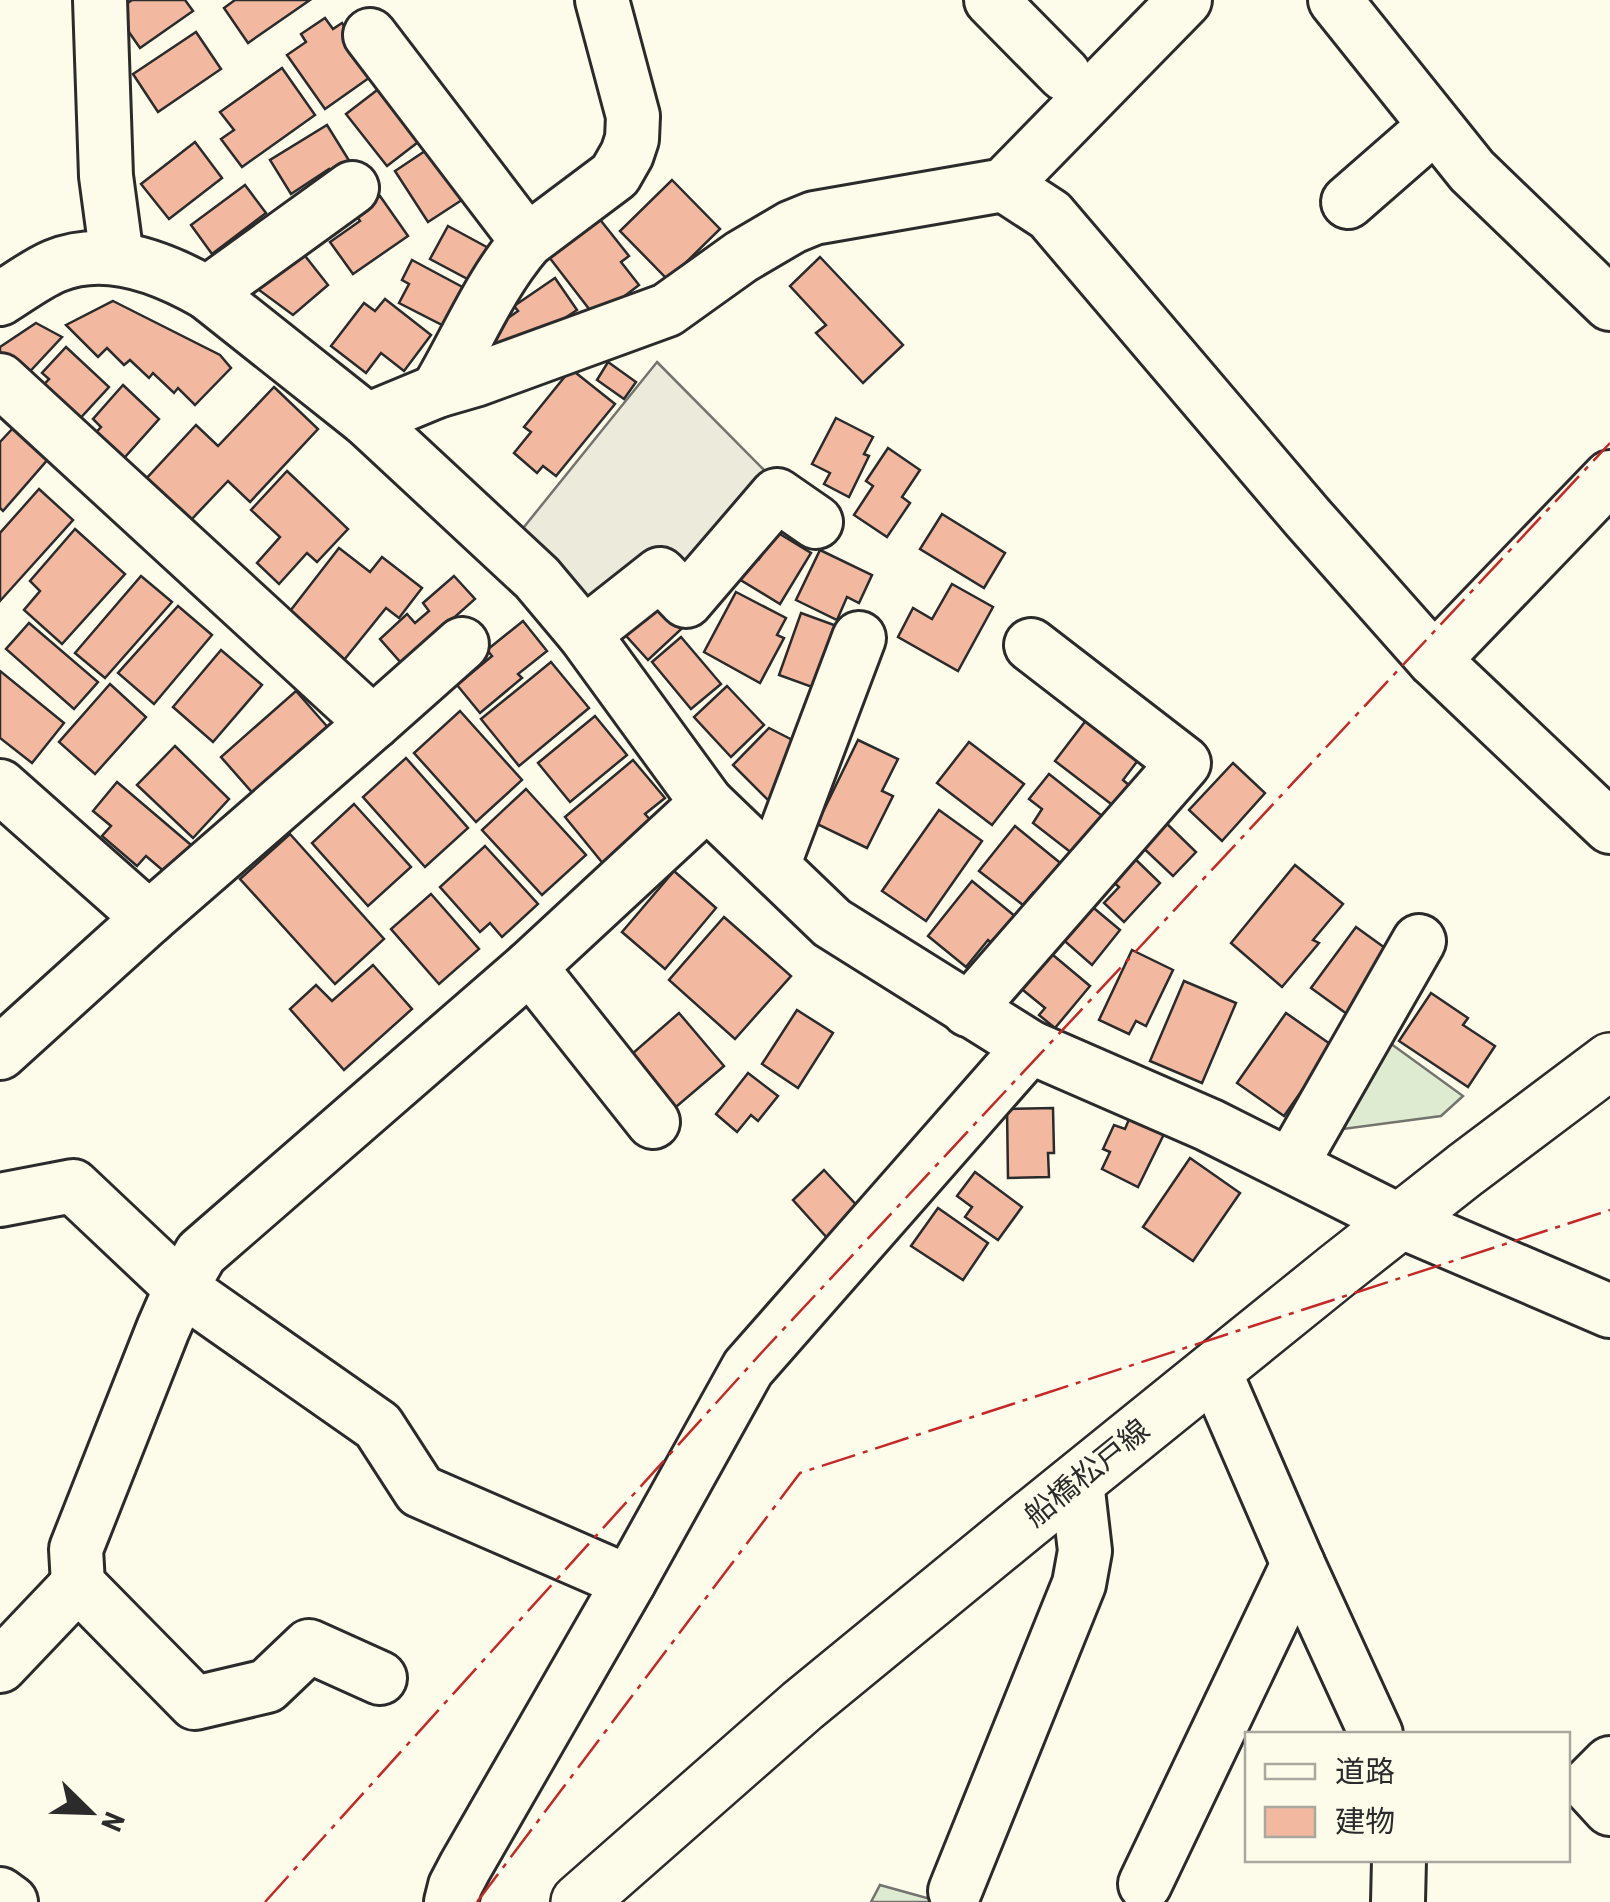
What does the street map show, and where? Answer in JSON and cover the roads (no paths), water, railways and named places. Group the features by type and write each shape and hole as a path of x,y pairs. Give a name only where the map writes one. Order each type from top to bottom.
{"main road":[{"name":"船橋松戸線","path":"579,1902 802,1706 1400,1221 1610,1061"}],"street":[{"path":"100,0 106,176 117,258"},
{"path":"438,391 489,294 516,254 615,175 627,154 633,116 602,0"},
{"path":"991,0 1064,74"},
{"path":"367,420 666,310 741,257 814,218 1004,184 1185,0"},
{"path":"1334,0 1472,172 1610,304"},
{"path":"370,35 527,242"},
{"path":"1348,202 1435,126"},
{"path":"1004,184 1050,215 1434,660 1610,827"},
{"path":"206,294 352,188"},
{"path":"0,299 56,266 87,258 117,258 180,278 206,294 367,420 537,578 584,634 707,802 832,924 1030,1047 1209,1125 1400,1221 1610,1311"},
{"path":"0,380 373,723"},
{"path":"1434,660 1610,477"},
{"path":"584,634 660,574 686,601 777,495 816,522"},
{"path":"772,866 859,638"},
{"path":"0,1054 462,644"},
{"path":"968,1010 1184,763 1030,645"},
{"path":"0,786 149,918"},
{"path":"380,1678 309,1646 267,1686 191,1722 78,1584 76,1549 182,1288 201,1253 530,967 707,802"},
{"path":"1291,1164 1419,941"},
{"path":"530,967 652,1122"},
{"path":"452,1902 464,1867 748,1368 1030,1047"},
{"path":"0,1200 74,1186 182,1288 378,1426 420,1491 628,1582"},
{"path":"1214,1370 1375,1732"},
{"path":"955,1891 1079,1584 1085,1551 1077,1482"},
{"path":"1145,1884 1298,1564"},
{"path":"0,1666 78,1584"},
{"path":"1610,1763 1588,1785 1610,1809"},
{"path":"1398,1902 1399,1862"},
{"path":"0,1894 11,1902"}]}
